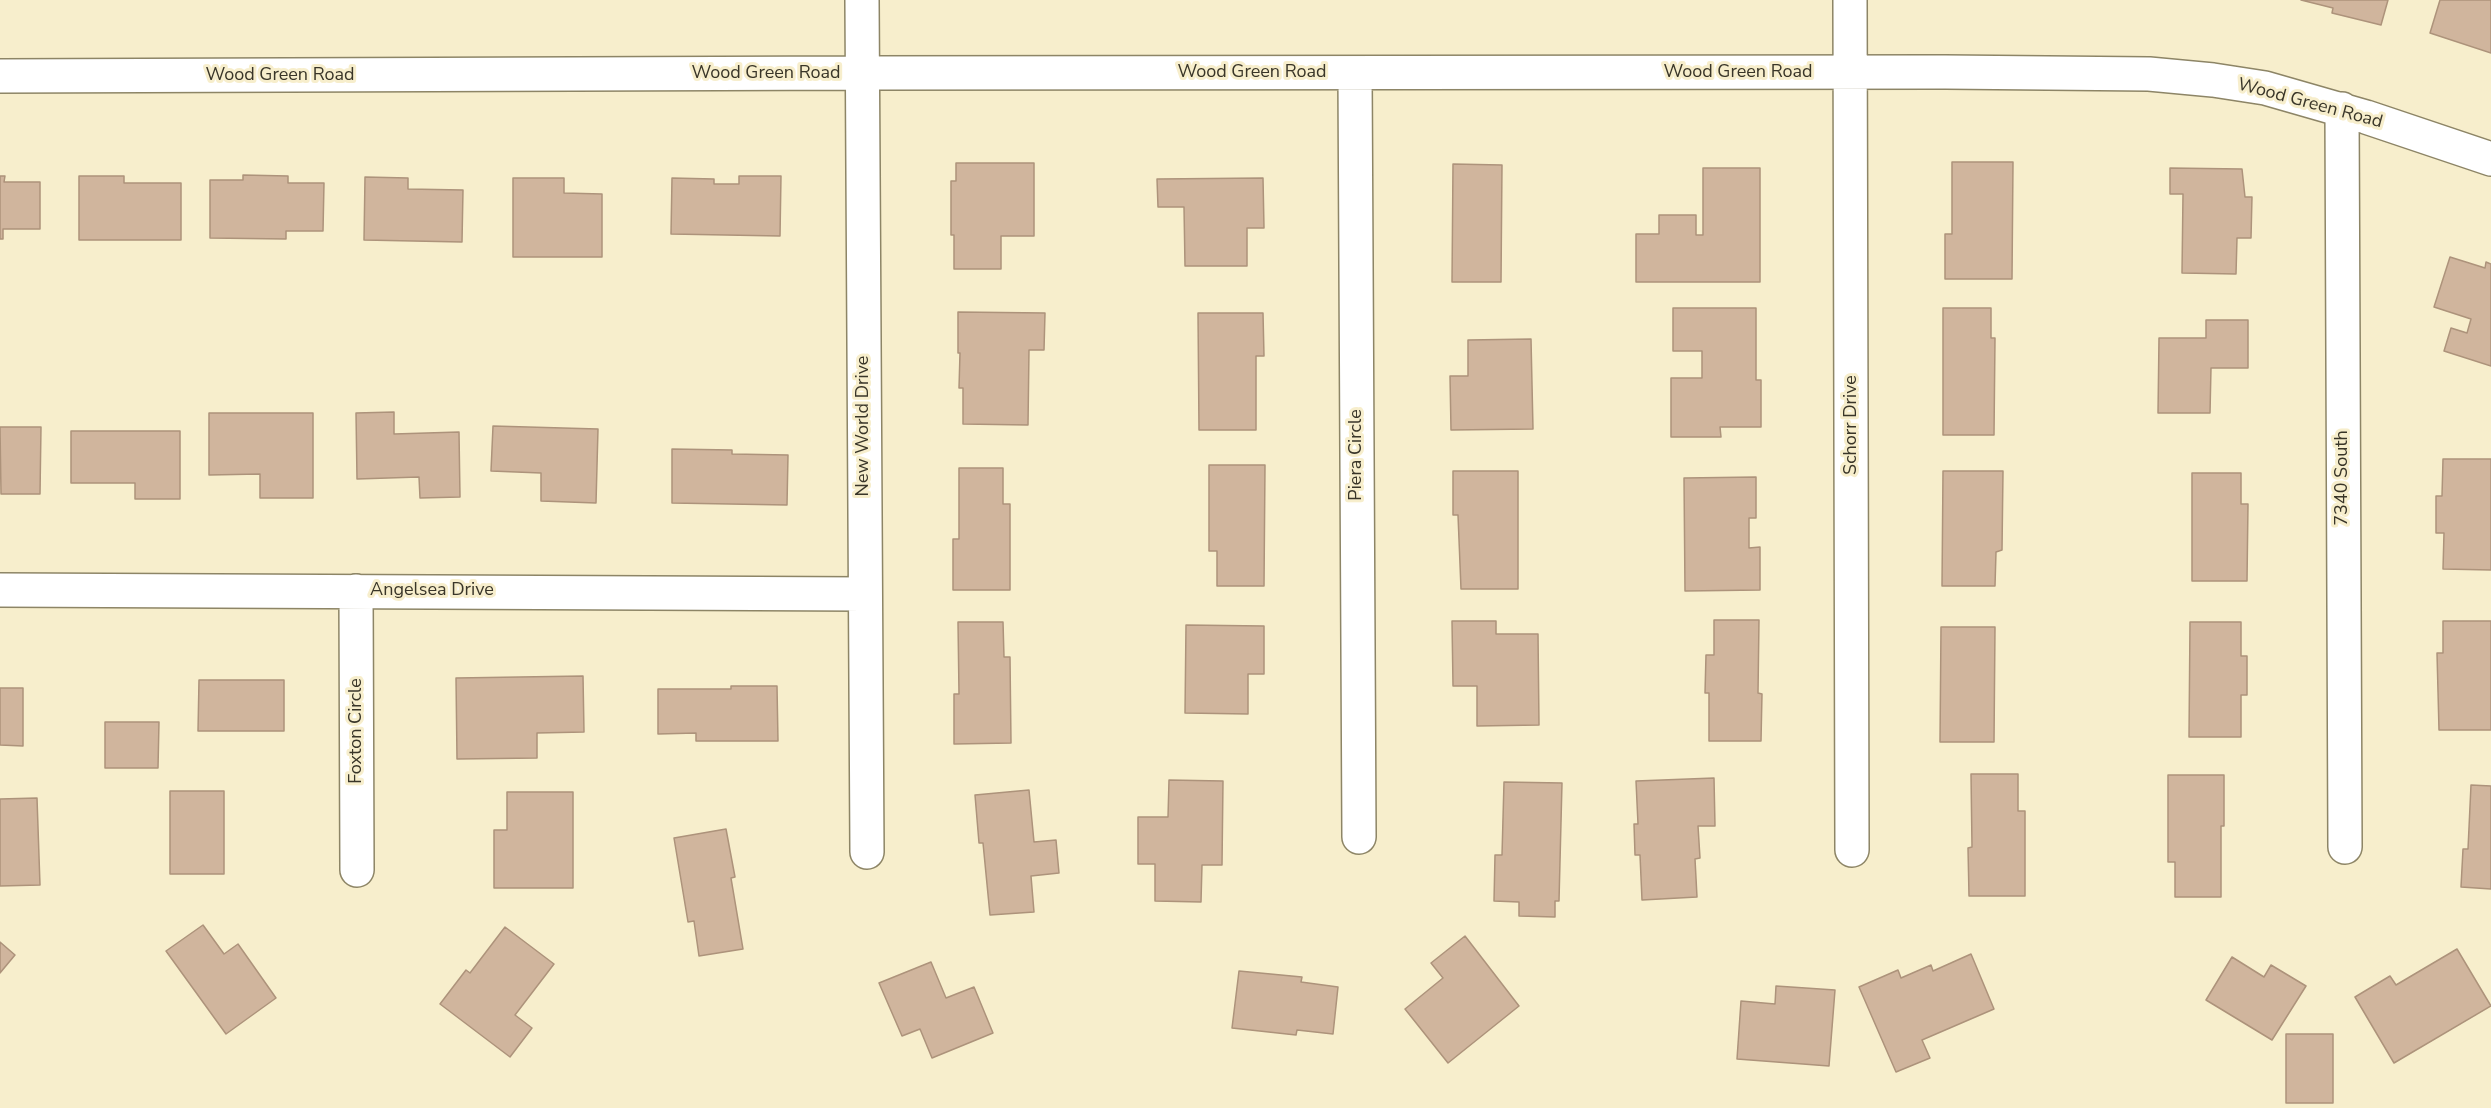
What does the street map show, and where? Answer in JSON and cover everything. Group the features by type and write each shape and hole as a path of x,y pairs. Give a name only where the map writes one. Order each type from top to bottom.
{"street":[{"name":"New World Drive","path":"862,0 867,852"},
{"name":"Schorr Drive","path":"1850,0 1852,850"},
{"name":"Wood Green Road","path":"0,76 862,73 2149,74 2265,88 2342,109 2491,159"},
{"name":"Piera Circle","path":"1355,73 1359,837"},
{"name":"7340 South","path":"2342,109 2345,847"},
{"name":"Angelsea Drive","path":"0,590 864,594"},
{"name":"Foxton Circle","path":"356,591 357,870"}],"building":[{"path":"2301,0 2388,0 2381,25 2332,13 2333,8"},
{"path":"2440,0 2491,0 2491,53 2430,33"},
{"path":"1952,162 2013,162 2012,279 1945,279 1945,234 1952,234"},
{"path":"956,163 1034,163 1034,236 1001,236 1001,269 954,269 954,235 951,235 951,181 956,181"},
{"path":"1453,164 1502,165 1501,282 1452,282"},
{"path":"1703,168 1760,168 1760,282 1636,282 1636,234 1659,234 1659,215 1696,215 1696,235 1703,235"},
{"path":"2170,168 2242,169 2245,197 2252,197 2251,238 2237,238 2236,274 2182,273 2183,194 2170,194"},
{"path":"243,175 288,176 288,183 324,183 323,231 286,231 286,239 210,238 210,180 243,180"},
{"path":"0,176 5,176 4,182 40,182 40,229 3,229 3,239 0,239"},
{"path":"79,176 124,176 124,183 181,183 181,240 79,240"},
{"path":"739,176 781,176 780,236 671,234 672,178 714,179 714,184 739,184"},
{"path":"365,177 408,178 408,189 463,190 462,242 364,240"},
{"path":"513,178 564,178 564,193 602,194 602,257 513,257"},
{"path":"1263,178 1264,228 1247,228 1247,266 1185,266 1184,207 1158,207 1157,179"},
{"path":"2450,257 2485,268 2486,262 2491,264 2491,366 2444,351 2451,328 2467,333 2471,319 2434,307"},
{"path":"1673,308 1756,308 1756,380 1761,380 1761,427 1720,427 1721,437 1671,437 1671,378 1702,378 1702,351 1673,351"},
{"path":"1943,308 1991,308 1991,338 1995,338 1994,435 1943,435"},
{"path":"958,312 1045,313 1044,350 1029,350 1028,425 963,424 963,388 959,388"},
{"path":"1198,313 1263,313 1264,356 1256,356 1256,430 1199,430"},
{"path":"2206,320 2248,320 2248,368 2211,368 2210,413 2158,413 2159,338 2206,338"},
{"path":"1531,339 1533,429 1451,430 1450,376 1468,376 1468,340"},
{"path":"394,412 394,434 459,432 460,497 420,498 419,477 357,479 356,413"},
{"path":"209,413 313,413 313,498 260,498 260,474 209,475"},
{"path":"493,426 598,429 596,503 541,501 541,473 491,471"},
{"path":"0,427 41,427 40,494 1,494"},
{"path":"71,431 180,431 180,499 135,499 135,483 71,483"},
{"path":"672,449 732,450 732,454 788,455 787,505 672,503"},
{"path":"2443,459 2491,459 2491,570 2443,569 2444,533 2436,533 2436,496 2442,496"},
{"path":"1209,465 1265,465 1264,586 1217,586 1217,551 1209,551"},
{"path":"959,468 1003,468 1003,504 1010,504 1010,590 953,590 953,539 959,539"},
{"path":"1453,471 1518,471 1518,589 1461,589 1458,515 1453,515"},
{"path":"1943,471 2003,471 2002,550 1996,552 1995,586 1942,586"},
{"path":"2192,473 2241,473 2241,504 2248,504 2247,581 2192,581"},
{"path":"1756,477 1756,518 1749,518 1749,548 1760,547 1760,590 1685,591 1684,478"},
{"path":"1714,620 1759,620 1758,693 1762,694 1761,741 1709,741 1709,693 1705,693 1706,655 1714,655"},
{"path":"1452,621 1496,621 1496,634 1538,634 1539,725 1477,726 1477,686 1453,686"},
{"path":"2443,621 2491,621 2491,730 2439,730 2437,653 2443,653"},
{"path":"958,622 1003,622 1004,657 1010,657 1011,743 954,744 954,694 959,694"},
{"path":"2190,622 2241,622 2241,656 2247,656 2247,695 2241,695 2241,737 2189,737"},
{"path":"1186,625 1264,626 1264,674 1248,674 1248,714 1185,713"},
{"path":"1941,627 1995,627 1994,742 1940,742"},
{"path":"583,676 584,732 537,733 537,758 457,759 456,678"},
{"path":"199,680 284,680 284,731 198,731"},
{"path":"731,686 777,686 778,741 696,741 696,733 658,734 658,689 731,689"},
{"path":"0,688 23,688 23,746 0,745"},
{"path":"105,722 159,722 158,768 105,768"},
{"path":"1971,774 2018,774 2018,811 2025,811 2025,896 1969,896 1968,848 1972,847"},
{"path":"2168,775 2224,775 2221,897 2175,897 2175,862 2168,862"},
{"path":"1714,778 1715,826 1698,826 1700,858 1695,859 1697,897 1642,900 1640,855 1635,855 1634,824 1638,824 1636,781"},
{"path":"1169,780 1223,781 1222,865 1202,865 1201,902 1155,901 1155,864 1138,864 1138,817 1168,817"},
{"path":"1504,782 1562,783 1559,901 1555,901 1555,917 1519,916 1519,902 1494,901 1495,855 1502,855"},
{"path":"2471,785 2491,786 2491,889 2461,887 2463,849 2468,849"},
{"path":"1029,790 1034,842 1056,840 1059,873 1031,876 1034,912 990,915 983,843 979,843 975,795"},
{"path":"170,791 224,791 224,874 170,874"},
{"path":"507,792 573,792 573,888 494,888 494,830 507,830"},
{"path":"37,798 40,885 0,886 0,799"},
{"path":"726,829 735,877 731,878 743,949 699,956 694,921 688,922 674,838"},
{"path":"203,925 224,954 238,944 276,998 226,1034 166,951"},
{"path":"505,927 554,964 515,1015 532,1028 510,1057 440,1004 466,970 470,973"},
{"path":"1465,936 1519,1006 1448,1063 1405,1009 1443,978 1431,963"},
{"path":"0,942 15,955 0,973"},
{"path":"2457,949 2491,1006 2394,1063 2355,997 2390,976 2396,985"},
{"path":"1971,954 1994,1009 1922,1040 1930,1058 1896,1072 1859,987 1898,970 1901,978 1931,965 1933,971"},
{"path":"2232,957 2264,977 2271,965 2306,986 2272,1040 2206,1000"},
{"path":"931,962 946,998 974,987 993,1033 932,1058 920,1029 902,1036 879,983"},
{"path":"1239,971 1302,977 1301,982 1338,987 1333,1034 1297,1030 1296,1035 1232,1028"},
{"path":"1776,986 1835,990 1829,1066 1737,1059 1741,1001 1775,1004"},
{"path":"2286,1034 2333,1034 2333,1103 2286,1103"}]}
